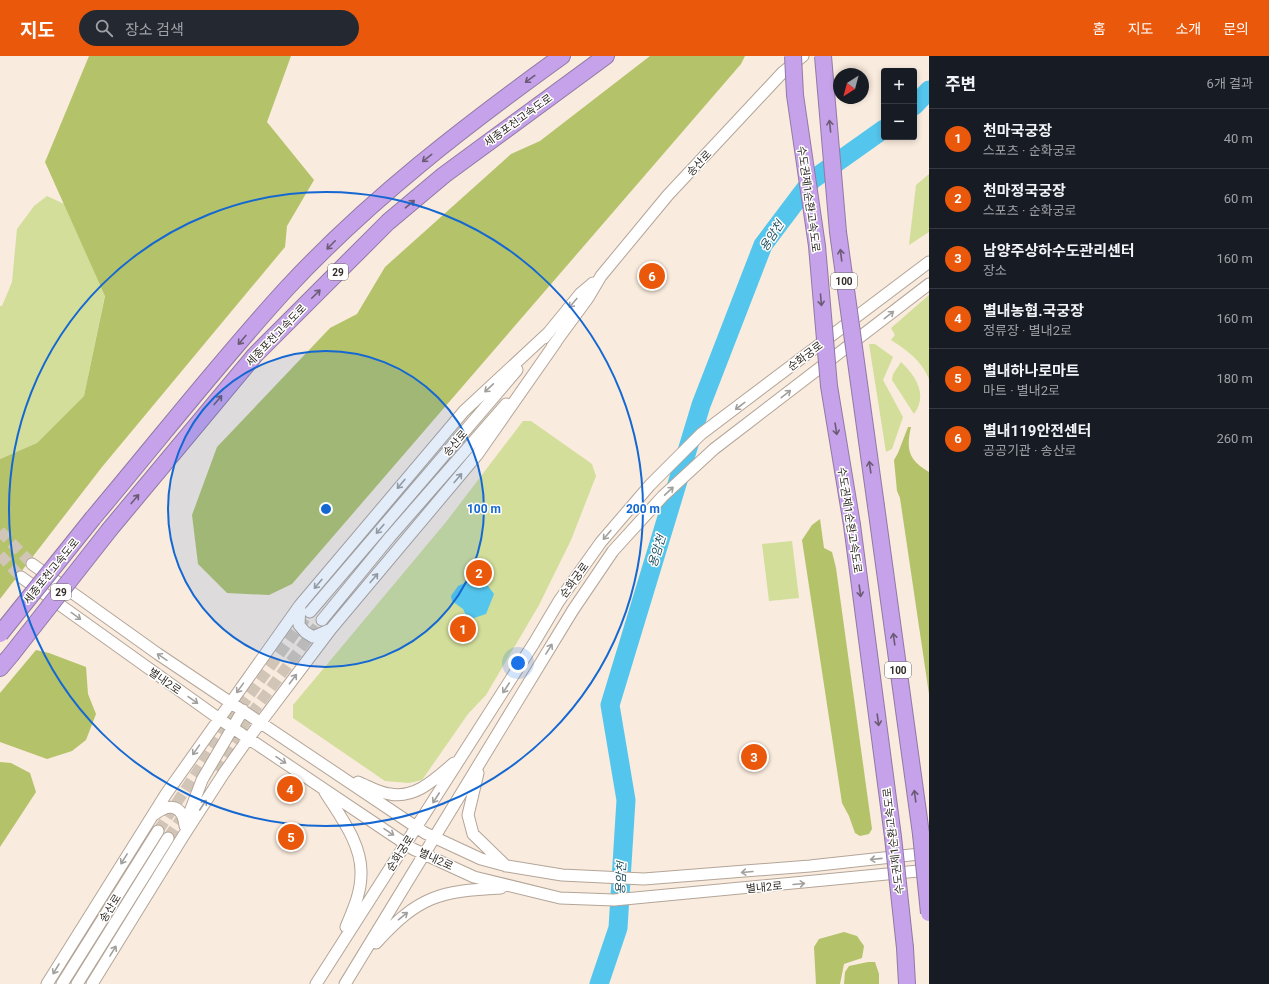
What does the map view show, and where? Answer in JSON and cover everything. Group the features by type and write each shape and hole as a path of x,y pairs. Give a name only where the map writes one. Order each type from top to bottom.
{"highway":[{"name":"세종포천고속도로","path":"0,634 93,518 289,286 366,210 401,178 562,56"},
{"name":"세종포천고속도로","path":"0,668 110,529 255,355 388,222 444,175 606,56"},
{"path":"786,56 795,95"},
{"name":"수도권제1순환고속도로","path":"793,56 795,95 817,246 829,386 852,525 893,837 905,948 907,984"},
{"name":"100","path":"823,56 838,232 921,834 929,913"}],"street":[{"name":"송산로","path":"322,620 390,537 485,429 556,342 588,298 601,276 668,195 783,72 803,56"},
{"name":"순화궁로","path":"316,984 463,756 534,644 559,601 601,542 650,485 702,434 929,262"},
{"name":"송산로","path":"310,612 580,294 601,276"},
{"name":"순화궁로","path":"345,984 435,838 528,682 573,610 613,551 663,496 714,449 929,284"},
{"path":"46,984 151,816 230,701 300,605 464,410 548,333"},
{"path":"92,984 182,838 248,739 331,630 477,455 556,342"},
{"name":"별내2로","path":"32,564 152,649 417,827 435,838 481,859 507,866 546,872 613,879 689,877 929,853"},
{"name":"별내2로","path":"21,577 248,739 406,843 425,854 474,877 542,894 586,900 614,900 690,894 929,870"},
{"path":"300,605 299,625 305,632 313,637 331,630"},
{"path":"182,838 202,780 243,710"},
{"path":"338,774 390,794 409,794 430,783 463,756"},
{"path":"480,763 468,815 473,834 507,866"},
{"path":"323,788 356,846 362,873 357,901 336,953"},
{"path":"151,816 163,807 172,807 179,810 184,816 185,826"},
{"name":"송산로","path":"62,984 158,831"},
{"name":"송산로","path":"77,984 168,838"},
{"path":"357,965 393,924 416,906 440,894 472,889 512,887"}],"green space":[{"path":"89,56 291,56 267,122 314,180 287,226 285,247 102,467 0,599 0,459 37,443 84,396 105,296 45,162"},
{"path":"650,56 745,56 741,64 292,584 269,595 227,593 198,564 192,515 217,447 330,328 357,314 385,267 511,154 540,141"},
{"path":"929,174 929,232 909,245 916,185"},
{"path":"47,196 64,204 105,295 84,396 37,443 0,459 0,306 2,306 12,282 17,229 34,206"},
{"path":"929,295 929,379 918,361 891,340 895,335 891,328"},
{"path":"869,344 875,344 893,357 883,380 903,417 892,449 886,452"},
{"path":"901,362 911,373 920,393 918,407 914,414 892,380 893,374"},
{"path":"523,421 531,421 592,464 596,476 571,540 539,605 486,695 468,714 422,780 409,783 385,781 293,718 293,705 446,522"},
{"path":"908,427 911,427 909,435 910,453 922,468 929,472 929,694 900,498 897,491 894,460"},
{"path":"820,519 824,548 832,552 836,568 872,829 869,834 860,836 855,833 849,816 842,803 802,540 812,525"},
{"path":"792,541 799,598 769,601 762,544"},
{"path":"36,650 49,653 86,667 88,694 96,714 86,740 72,751 47,759 0,742 0,693"},
{"path":"0,762 11,763 30,773 36,792 0,847"},
{"path":"844,932 857,936 864,946 862,958 844,964 840,984 816,984 814,947 819,939"},
{"path":"875,962 879,974 879,984 844,984 845,972 849,966"}],"water":[{"path":"477,577 485,582 494,594 486,614 471,619 467,617 463,609 452,601 451,596 458,586"}],"waterway":[{"name":"용암천","path":"916,104 929,90"},
{"name":"용암천","path":"599,984 618,928 626,800 610,705 701,405 763,245 812,180 881,131"}],"tunnel":[{"path":"0,531 32,564"},
{"path":"0,555 21,577"},
{"path":"158,831 232,719 310,612"},
{"path":"214,769 243,725 322,620"},
{"path":"168,838 187,810"}],"place":[{"name":"별내119안전센터","path":"652,276"},
{"name":"천마정국궁장","path":"479,573"},
{"name":"천마국궁장","path":"463,629"},
{"name":"남양주상하수도관리센터","path":"754,757"},
{"name":"별내농협.국궁장","path":"290,789"},
{"name":"별내하나로마트","path":"291,837"}]}
